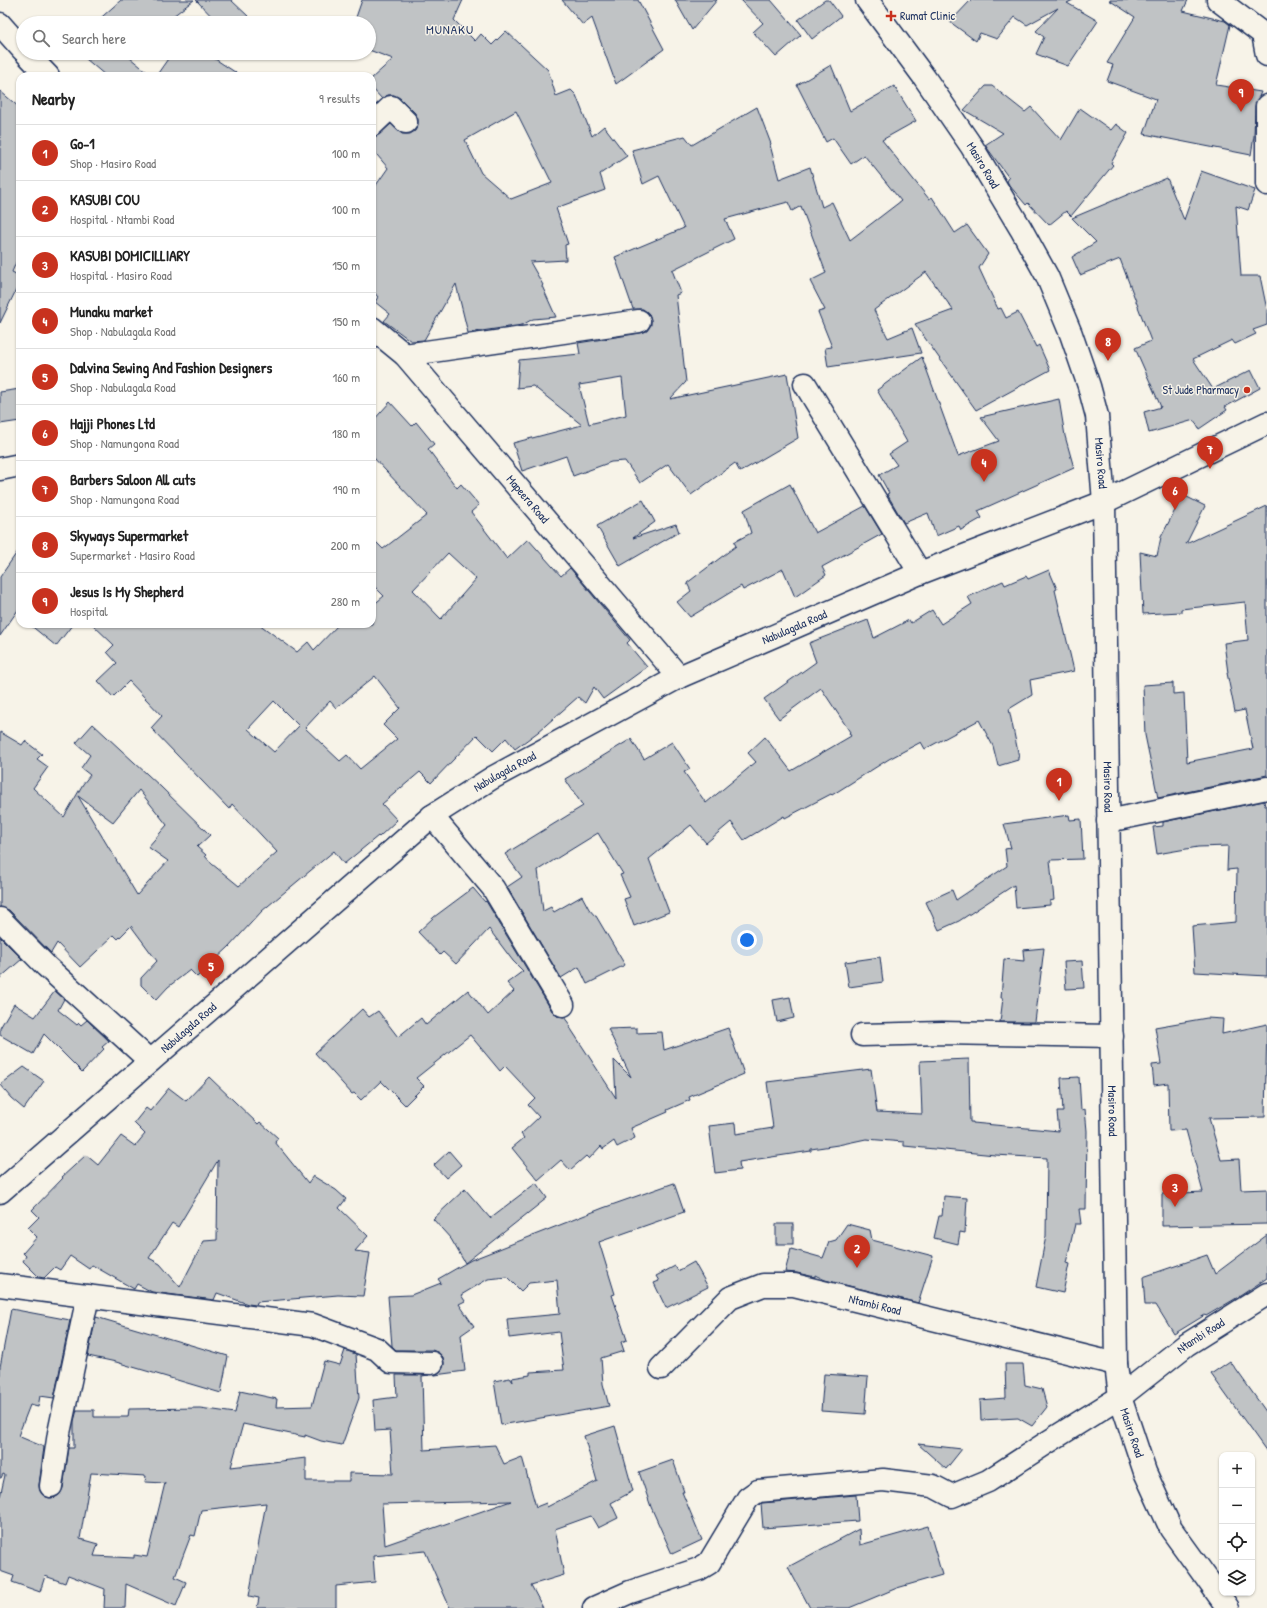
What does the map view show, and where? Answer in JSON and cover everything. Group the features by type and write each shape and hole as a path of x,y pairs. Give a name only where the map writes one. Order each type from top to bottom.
{"street":[{"name":"Masiro Road","path":"867,0 924,77 972,147 1047,276 1073,341 1089,386 1097,416 1104,502 1116,1364 1120,1397 1145,1472 1171,1529 1228,1608"},
{"path":"1218,0 1263,34 1267,55"},
{"path":"0,24 16,42"},
{"path":"33,60 44,72"},
{"path":"1267,106 1267,184"},
{"path":"376,121 391,107 406,122"},
{"path":"405,355 639,321"},
{"name":"Mapeera Road","path":"376,331 405,355 678,676"},
{"path":"805,384 920,573"},
{"name":"Nabulagala Road","path":"0,1192 432,816 492,778 678,676 920,573 1104,502 1267,423"},
{"path":"0,469 16,466"},
{"path":"1108,821 1267,788"},
{"path":"432,816 493,888 563,1005"},
{"path":"0,919 46,966 150,1061"},
{"path":"862,1035 942,1033 1112,1036"},
{"path":"0,1285 313,1325 377,1349 391,1362 432,1362"},
{"name":"Ntambi Road","path":"661,1368 730,1298 763,1285 794,1285 1116,1364"},
{"name":"Ntambi Road","path":"594,1608 630,1592 699,1569 709,1563 748,1498 758,1491 883,1480 933,1486 952,1496 988,1481 1120,1397 1186,1345 1267,1294"},
{"path":"51,1486 59,1433 88,1296"}],"building":[{"path":"121,0 194,0 173,16 103,16"},
{"path":"196,0 231,0 248,16 211,16"},
{"path":"362,0 463,0 454,20 475,41 481,34 492,45 506,31 548,70 556,96 571,90 576,95 592,136 604,126 627,156 600,174 605,190 556,208 568,244 565,245 566,260 530,262 543,285 542,286 556,317 533,319 522,325 468,333 456,284 424,340 411,341 384,321 390,314 376,303 378,297 376,295 376,185 388,168 376,154 376,136 380,134 391,124 402,134 410,134 415,131 418,125 418,119 415,113 400,98 394,95 388,95 382,99 376,92 376,74 393,59 376,53 376,16 356,16","holes":["516,111 552,183 511,199 481,173 465,140"]},
{"path":"562,0 638,0 664,49 616,84 592,18 583,25"},
{"path":"675,0 717,0 692,30"},
{"path":"741,0 771,0 801,35 776,57 753,32 763,23"},
{"path":"825,0 829,0 841,16 812,39 798,20"},
{"path":"971,0 1073,0 1067,3 1098,21 1068,66 1036,54 1044,37 1036,31 1058,8 1027,25 1015,17 997,39 980,33 976,41 950,22"},
{"path":"1109,0 1188,0 1183,11 1225,21 1230,25 1216,85 1261,92 1255,106 1254,136 1251,155 1144,134 1156,99 1107,81 1113,65 1107,63 1135,17"},
{"path":"87,60 133,60 147,72 101,72"},
{"path":"167,60 217,60 235,72 159,72"},
{"path":"831,65 850,111 894,86 916,121 882,140 929,199 932,197 955,233 967,225 988,254 979,268 998,309 1001,308 1006,318 1018,312 1036,347 1039,345 1050,370 976,410 915,324 953,310 926,272 874,310 888,338 912,328 921,353 828,367 825,348 832,347 818,312 825,310 810,281 826,273 801,206 792,211 788,202 725,219 734,239 672,270 681,293 676,295 686,382 670,399 787,374 798,438 740,472 735,463 691,495 668,464 640,483 625,461 611,462 573,476 566,456 522,471 513,443 582,425 533,386 517,388 519,360 580,354 578,343 641,333 647,331 651,325 649,314 643,309 633,309 615,257 684,228 659,176 643,184 632,150 685,136 692,145 757,107 771,144 779,179 810,167 822,207 832,202 850,240 901,201 864,155 851,164 833,138 826,142 797,85","holes":["622,378 626,415 589,424 579,385"]},
{"path":"986,86 992,86 1025,112 1031,107 1061,140 1080,108 1111,130 1116,124 1128,133 1111,163 1113,165 1071,216 1066,211 1049,225 1028,203 1026,205 1009,185 1007,181 1009,178 985,145 1003,133 964,110"},
{"path":"0,91 16,105 16,262 12,272 16,274 16,290 0,323"},
{"path":"1201,171 1255,190 1248,210 1236,206 1241,276 1260,276 1267,310 1267,325 1253,330 1256,334 1235,344 1232,340 1193,359 1213,389 1251,370 1260,388 1225,407 1227,410 1199,429 1194,420 1149,433 1144,412 1161,407 1135,348 1151,341 1120,259 1080,275 1072,257 1096,242 1072,218 1167,178 1184,220"},
{"path":"922,357 958,456 999,441 981,417 1059,399 1065,436 1074,468 978,511 982,518 961,530 959,526 936,536 928,513 904,523 887,494 889,493 879,475 897,465 889,454 907,442 877,390"},
{"path":"16,390 16,422 0,424 0,392"},
{"path":"390,402 412,426 416,422 434,444 428,449 457,488 461,484 479,505 471,512 507,559 528,539 561,576 570,568 630,640 627,643 647,667 603,699 594,687 585,703 578,697 538,732 515,749 506,738 493,751 477,735 431,783 420,772 382,804 397,820 379,837 378,836 344,864 334,851 262,911 229,947 197,977 190,970 168,987 156,1000 141,985 141,978 157,961 131,926 118,939 114,935 80,967 57,943 51,953 9,910 0,907 0,732 22,745 25,741 42,754 37,759 48,767 33,788 64,817 83,784 90,775 81,768 90,755 76,743 93,724 210,835 197,847 206,855 205,856 212,864 239,886 277,852 232,804 229,809 151,728 162,716 129,681 113,697 98,681 117,663 107,652 114,645 96,628 264,628 297,652 308,642 314,650 335,628 376,628 376,603 384,596 376,588 376,542 383,549 427,515 376,460 376,418","holes":["448,553 476,579 441,619 413,590","375,676 400,708 383,725 397,739 360,769 347,755 340,761 305,728 330,701 336,708","274,701 299,726 274,752 248,729","139,790 167,825 148,847 168,861 137,895 78,796 113,822"]},
{"path":"790,484 815,533 865,506 882,534 822,567 826,575 795,597 783,569 743,590 741,586 690,617 677,602 691,591 687,583 736,546 734,542 751,533 744,510"},
{"path":"1183,495 1205,506 1186,544 1267,506 1267,775 1158,798 1145,735 1143,685 1173,683 1173,694 1184,693 1187,762 1253,749 1245,710 1235,712 1227,673 1224,643 1248,640 1245,602 1181,609 1181,612 1143,614 1140,552 1157,556 1161,537"},
{"path":"643,500 655,522 633,538 676,524 679,532 620,566 597,526"},
{"path":"16,554 16,613 0,636 0,577"},
{"path":"1049,570 1057,589 1055,590 1074,671 1030,680 1032,695 1009,709 1019,757 1018,760 998,766 993,746 979,720 925,749 921,742 889,759 832,795 831,794 785,818 784,816 744,840 731,822 706,843 691,825 649,859 669,912 634,926 624,899 630,897 620,875 623,874 598,833 538,870 543,911 551,907 554,912 582,896 589,909 596,916 625,965 587,984 579,967 561,978 507,887 522,877 505,854 583,806 565,779 631,739 644,759 672,742 690,769 684,772 706,803 756,762 748,753 765,737 791,771 851,736 849,733 850,732 821,688 779,719 764,699 816,662 809,643 868,620 874,638 909,620 911,623 932,610 941,624 972,604 968,597 1003,581 1005,585 1026,576 1028,579"},
{"path":"34,628 70,628 56,646"},
{"path":"1264,801 1265,806 1267,806 1267,976 1195,972 1192,926 1236,922 1237,869 1227,870 1228,846 1198,847 1157,854 1153,827 1163,826 1163,822"},
{"path":"1069,815 1070,820 1081,819 1083,859 1050,860 1054,900 1050,901 1050,905 1016,908 1014,885 959,921 939,930 926,902 952,890 956,900 1007,866 1005,849 1011,848 1004,824"},
{"path":"473,888 485,902 486,901 552,1011 557,1016 564,1017 570,1025 569,1026 616,1098 614,1060 631,1077 608,1029 637,1028 637,1033 662,1032 664,1050 728,1028 744,1074 689,1097 690,1100 667,1110 668,1112 631,1128 635,1138 617,1147 614,1141 603,1149 601,1146 589,1159 586,1156 570,1170 561,1160 538,1180 512,1148 524,1138 521,1134 539,1117 528,1105 535,1098 505,1066 500,1071 470,1035 416,1078 424,1086 405,1105 381,1081 361,1100 354,1093 352,1094 315,1053 362,1009 369,1017 378,1011 398,1037 421,1018 426,1025 468,990 488,1015 514,991 507,983 523,971 513,961 489,929 456,964 443,952 440,955 418,932 434,917"},
{"path":"0,937 22,959 0,978"},
{"path":"1044,948 1035,1022 1000,1022 1003,998 1001,998 1004,959 1024,961 1023,950"},
{"path":"880,957 883,982 849,987 845,962"},
{"path":"1082,961 1084,988 1066,989 1064,962"},
{"path":"55,991 64,999 58,1010 77,1025 79,1023 81,1025 87,1020 109,1041 102,1047 104,1049 82,1072 44,1034 33,1054 0,1035 0,1028 14,1004 35,1017"},
{"path":"790,997 794,1018 777,1022 773,1000"},
{"path":"1207,1018 1223,1019 1222,1034 1267,1024 1265,1117 1209,1118 1221,1160 1239,1159 1241,1190 1267,1189 1267,1224 1162,1226 1162,1194 1203,1192 1186,1130 1169,1131 1168,1083 1154,1085 1152,1065 1161,1064 1155,1027"},
{"path":"969,1059 970,1122 973,1123 1059,1131 1057,1112 1063,1112 1061,1078 1079,1077 1081,1110 1085,1109 1087,1131 1086,1209 1079,1209 1081,1224 1075,1224 1066,1263 1069,1264 1063,1293 1036,1287 1046,1236 1047,1158 995,1155 904,1146 904,1142 866,1139 811,1149 811,1151 739,1162 740,1170 715,1173 709,1126 735,1123 736,1134 773,1128 767,1082 871,1069 877,1112 922,1114 920,1061"},
{"path":"24,1067 44,1081 24,1109 11,1098 0,1085"},
{"path":"209,1077 258,1124 260,1122 278,1138 275,1142 308,1183 313,1176 336,1190 346,1199 339,1208 368,1236 355,1251 370,1253 363,1296 338,1295 257,1302 256,1305 248,1304 217,1293 214,1300 152,1292 137,1284 134,1289 92,1265 89,1269 70,1256 60,1270 55,1267 44,1278 39,1277 23,1261 26,1256 23,1253 37,1237 28,1228 39,1217 32,1210 63,1178 62,1177 86,1155 98,1165 121,1136 135,1146 145,1134 134,1123 146,1108 150,1111 169,1088 186,1101","holes":["218,1160 217,1240 204,1241 180,1287 160,1264 149,1258 172,1223 178,1227"]},
{"path":"449,1151 461,1165 446,1178 434,1165"},
{"path":"536,1183 547,1198 465,1263 451,1239 433,1219 465,1189 490,1218"},
{"path":"674,1183 684,1212 599,1242 615,1294 612,1295 627,1340 621,1342 624,1351 601,1358 603,1384 609,1406 501,1425 494,1381 510,1378 513,1382 512,1378 530,1375 530,1372 564,1370 559,1332 509,1338 507,1319 560,1314 557,1280 529,1283 521,1291 507,1277 488,1279 461,1295 465,1301 459,1304 474,1326 461,1335 465,1371 435,1375 442,1370 444,1364 443,1357 439,1353 432,1350 396,1350 392,1346 388,1296 411,1295 441,1283 438,1279 471,1260 603,1208"},
{"path":"944,1196 967,1198 965,1233 960,1232 958,1244 934,1238 939,1216 942,1216"},
{"path":"776,1224 793,1224 793,1244 776,1244"},
{"path":"847,1224 870,1230 872,1240 933,1256 918,1303 825,1280 815,1275 815,1277 785,1272 791,1249 823,1258 829,1242 836,1240"},
{"path":"1267,1235 1267,1278 1206,1316 1205,1315 1174,1334 1156,1305 1145,1305 1143,1277 1207,1255 1215,1274"},
{"path":"694,1262 708,1287 666,1308 654,1283 659,1281 656,1276 675,1266 678,1271"},
{"path":"11,1309 70,1320 54,1398 40,1396 38,1407 30,1405 18,1436 44,1447 39,1485 40,1491 43,1495 49,1498 56,1497 60,1494 63,1488 69,1448 74,1448 74,1421 77,1410 94,1410 94,1417 128,1417 129,1409 200,1408 235,1413 240,1391 277,1399 276,1407 312,1406 324,1361 340,1365 345,1350 356,1354 359,1398 342,1445 321,1441 305,1435 305,1437 243,1424 231,1467 306,1458 306,1481 349,1481 349,1473 393,1474 390,1430 375,1431 373,1400 397,1397 396,1375 429,1375 422,1376 424,1450 495,1445 504,1464 522,1457 536,1507 546,1503 547,1507 597,1481 584,1436 615,1426 633,1491 611,1503 618,1518 598,1528 591,1516 555,1529 564,1575 531,1585 543,1608 450,1608 425,1551 373,1556 375,1582 336,1586 336,1608 257,1608 259,1598 249,1596 266,1503 201,1510 195,1536 191,1535 175,1577 186,1582 176,1606 126,1584 125,1608 104,1608 105,1589 68,1575 65,1583 45,1576 40,1592 12,1582 14,1576 0,1571 0,1497 5,1475 3,1474 0,1478 0,1367","holes":["91,1473 146,1476 145,1482 165,1483 147,1557 134,1555 134,1558 94,1556 98,1544 80,1539","511,1501 385,1545 382,1504"]},
{"path":"96,1317 228,1356 221,1393 116,1362 88,1356"},
{"path":"1230,1361 1267,1413 1267,1452 1211,1374"},
{"path":"1005,1364 1023,1364 1025,1385 1042,1389 1047,1407 1032,1426 1018,1418 981,1420 980,1400 1006,1398"},
{"path":"824,1374 868,1377 865,1414 821,1411"},
{"path":"918,1444 962,1449 946,1469"},
{"path":"673,1460 684,1492 682,1492 702,1540 672,1554 651,1507 639,1472"},
{"path":"856,1495 858,1521 763,1528 762,1503"},
{"path":"928,1526 942,1575 897,1588 849,1608 810,1608 788,1567 859,1529 860,1545"}],"place":[{"name":"Rumat Clinic","path":"891,16"},
{"name":"Jesus Is My Shepherd","path":"1241,112"},
{"name":"Skyways Supermarket","path":"1108,361"},
{"name":"St Jude Pharmacy","path":"1247,390"},
{"name":"Barbers Saloon All cuts","path":"1210,469"},
{"name":"Munaku market","path":"984,482"},
{"name":"Hajji Phones Ltd","path":"1175,510"},
{"name":"Go-1","path":"1059,801"},
{"name":"Dalvina Sewing And Fashion Designers","path":"211,986"},
{"name":"KASUBI DOMICILLIARY","path":"1175,1207"},
{"name":"KASUBI COU","path":"857,1268"}],"district":[{"name":"MUNAKU","path":"450,29"}]}
